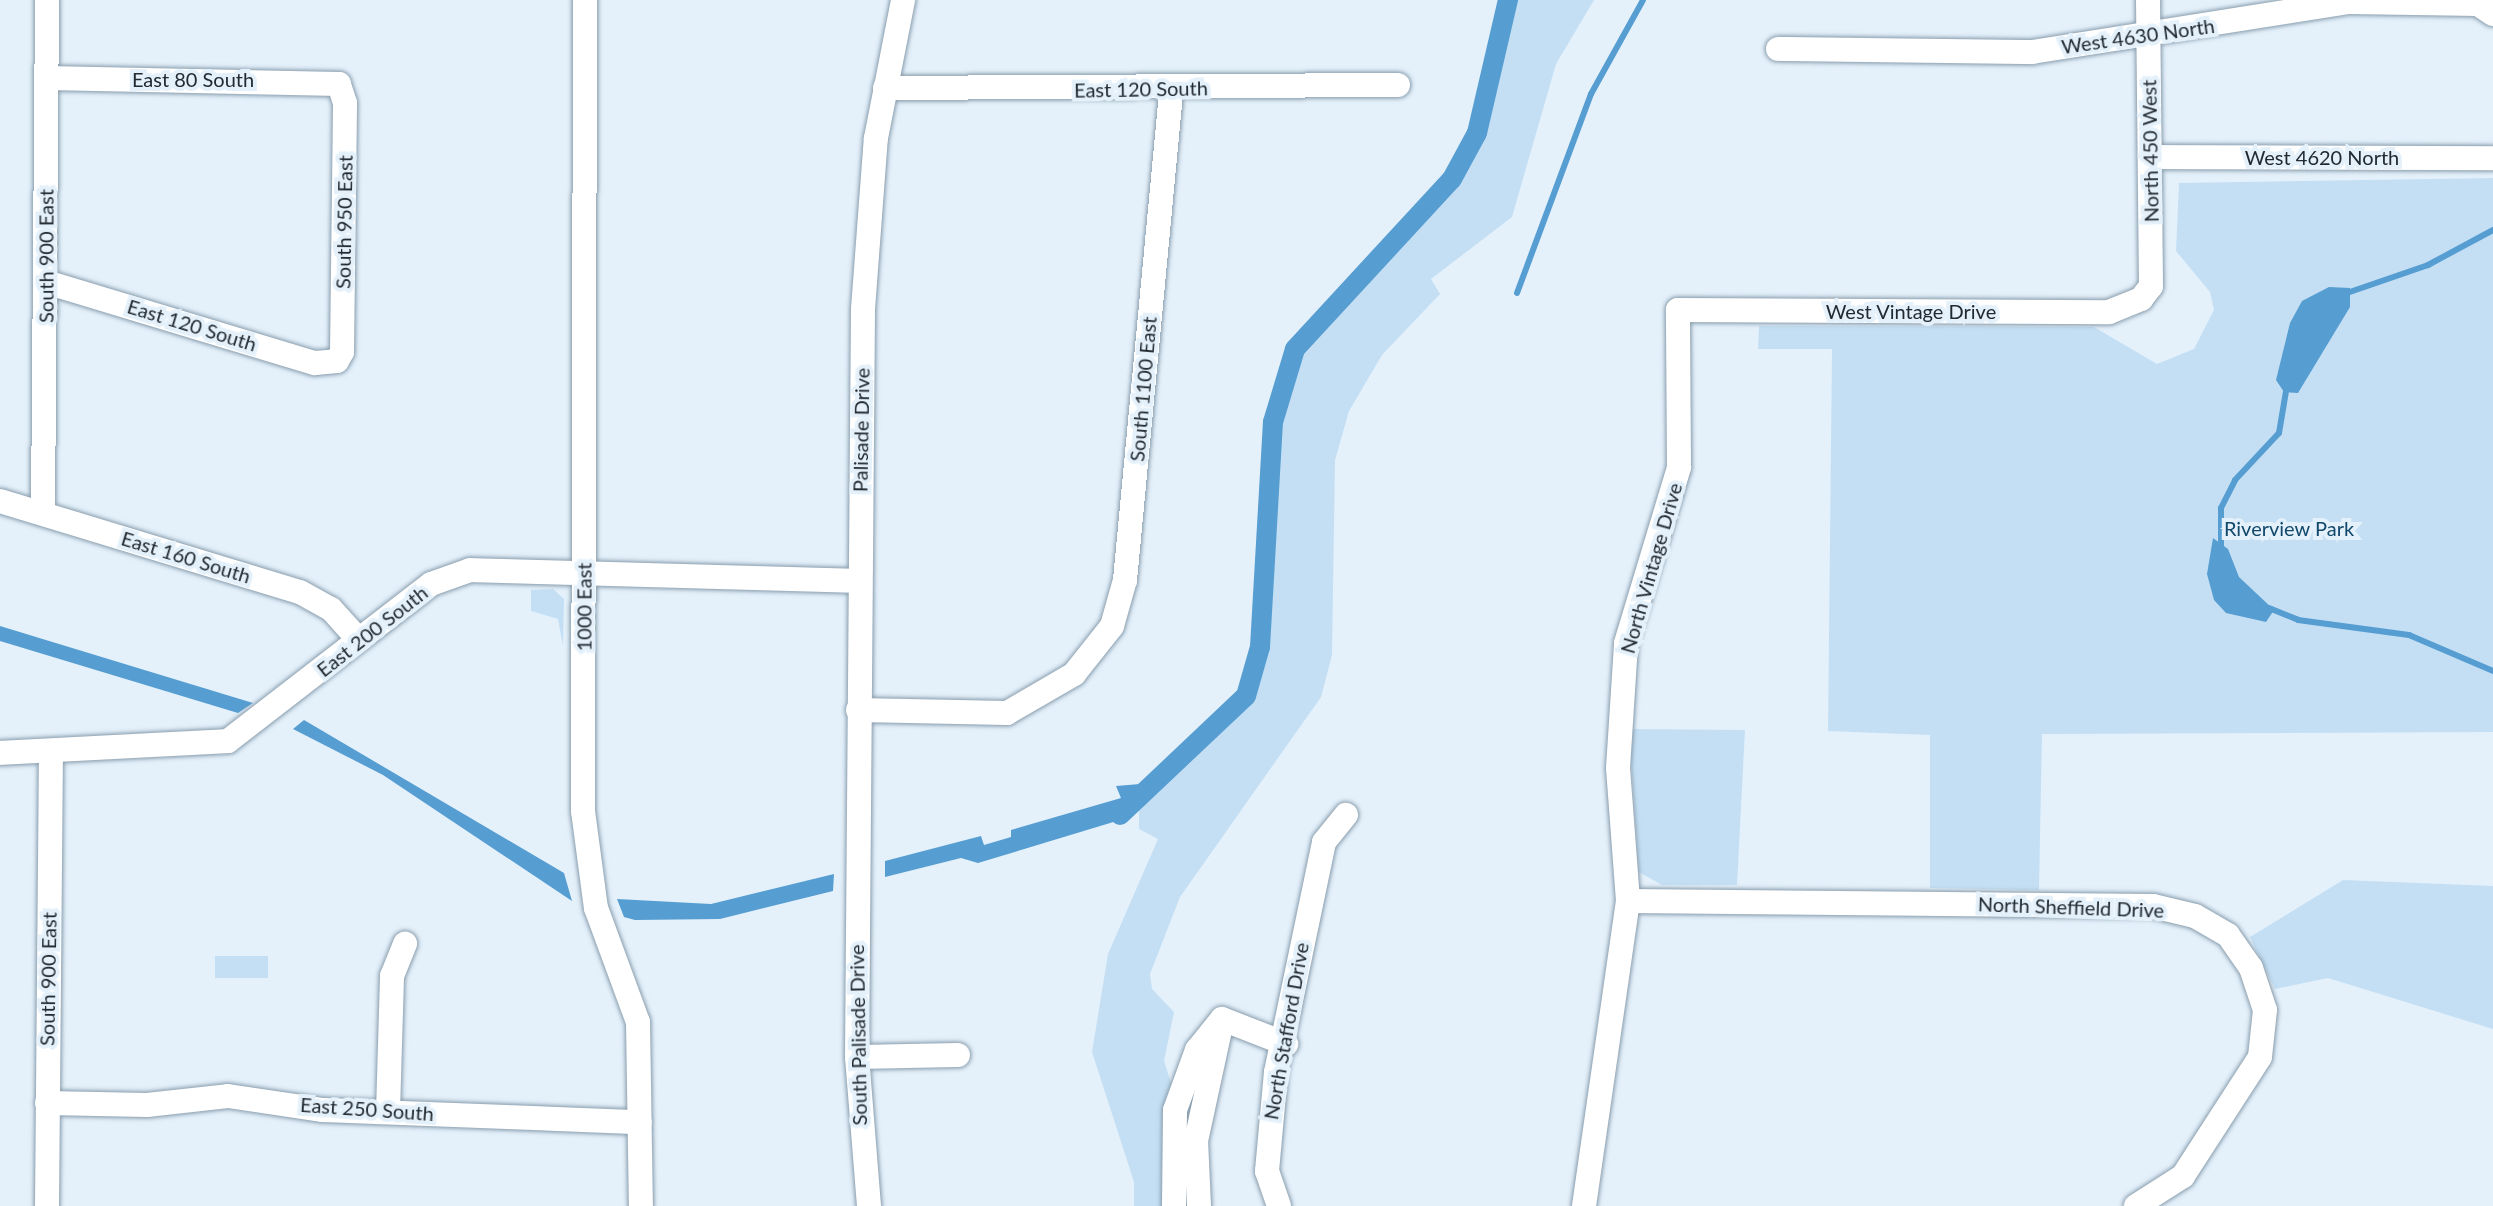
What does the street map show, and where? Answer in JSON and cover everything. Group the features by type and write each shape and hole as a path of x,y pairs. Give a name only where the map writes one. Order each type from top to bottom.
{"street":[{"name":"South 900 East","path":"43,513 47,0"},
{"name":"1000 East","path":"585,0 583,571 587,871 638,1022 641,1206"},
{"name":"Palisade Drive","path":"857,864 865,249 885,88 903,0"},
{"name":"North 450 West","path":"2141,299 2151,286 2148,0"},
{"name":"West 4630 North","path":"1778,49 2032,52 2147,31 2349,2 2478,4 2493,14"},
{"name":"East 80 South","path":"47,78 339,84"},
{"name":"South 950 East","path":"337,361 344,340 345,103 339,84"},
{"name":"East 120 South","path":"885,88 1171,89 1398,85"},
{"name":"South 1100 East","path":"858,710 1007,713 1074,674 1112,626 1125,580 1171,89"},
{"name":"West 4620 North","path":"2151,157 2493,158"},
{"name":"East 120 South","path":"46,282 315,363 337,361"},
{"name":"West Vintage Drive","path":"1678,310 2109,312 2141,299"},
{"name":"North Vintage Drive","path":"1584,1206 1628,901 1620,697 1626,643 1679,467 1678,310"},
{"name":"East 160 South","path":"0,501 300,592 331,609 358,639"},
{"name":"East 200 South","path":"0,753 228,741 258,725 358,639 449,575 583,571 859,581"},
{"name":"South 900 East","path":"47,1206 51,752"},
{"name":"North Stafford Drive","path":"1279,1206 1267,1145 1324,842 1346,815"},
{"name":"South Palisade Drive","path":"857,864 857,1057 869,1206"},
{"name":"North Sheffield Drive","path":"1628,901 2153,906 2195,916 2228,935 2251,968 2265,1010 2260,1057 2183,1176 2136,1206"},
{"path":"388,1112 392,976 405,943"},
{"path":"1222,1019 1286,1044"},
{"path":"1174,1206 1175,1110 1197,1050 1222,1019"},
{"path":"1199,1206 1196,1141 1222,1019"},
{"path":"857,1057 958,1055"},
{"name":"East 250 South","path":"47,1103 147,1105 228,1096 388,1112 640,1122"}],"green space":[{"path":"1512,0 1594,0 1556,64 1512,217 1431,279 1440,294 1382,355 1349,411 1335,460 1332,655 1321,697 1180,897 1150,974 1152,989 1174,1012 1164,1061 1194,1154 1194,1206 1134,1206 1134,1182 1092,1052 1108,954 1158,839 1139,829 1139,810 1238,712 1260,670 1278,424 1298,358 1323,320 1458,181 1487,112"},
{"name":"Riverview Park","path":"2493,178 2493,732 2042,734 2039,890 1930,888 1930,735 1828,731 1832,349 1758,349 1759,326 2094,327 2157,364 2194,349 2214,310 2210,292 2176,251 2179,183"},
{"path":"553,589 564,599 563,646 558,619 531,611 531,590"},
{"path":"1629,729 1745,730 1737,885 1662,885 1639,872"},
{"path":"2343,880 2493,886 2493,1029 2328,978 2275,989 2250,937"},
{"path":"215,956 268,956 268,978 215,978"}],"water":[{"path":"2329,287 2350,288 2350,307 2298,393 2284,392 2276,380 2290,323 2302,301"},
{"path":"2213,538 2228,549 2239,577 2274,610 2266,622 2226,613 2214,600 2207,574"},
{"path":"0,626 253,703 238,713 0,641"},
{"path":"304,720 564,873 572,901 383,775 293,729"},
{"path":"1140,784 1139,810 1120,820 978,863 961,858 885,877 885,861 981,836 984,845 1011,837 1011,830 1121,798 1116,786"},
{"path":"834,874 833,891 720,919 635,920 624,917 617,899 711,904"}],"waterway":[{"path":"1120,815 1246,696 1260,647 1273,422 1295,349 1452,179 1477,133 1508,0"},
{"path":"1517,293 1591,94 1643,0"},
{"path":"2344,294 2428,265 2493,230"},
{"path":"2221,548 2221,508 2235,480 2279,433 2287,385"},
{"path":"2269,608 2298,620 2409,635 2493,671"}]}
